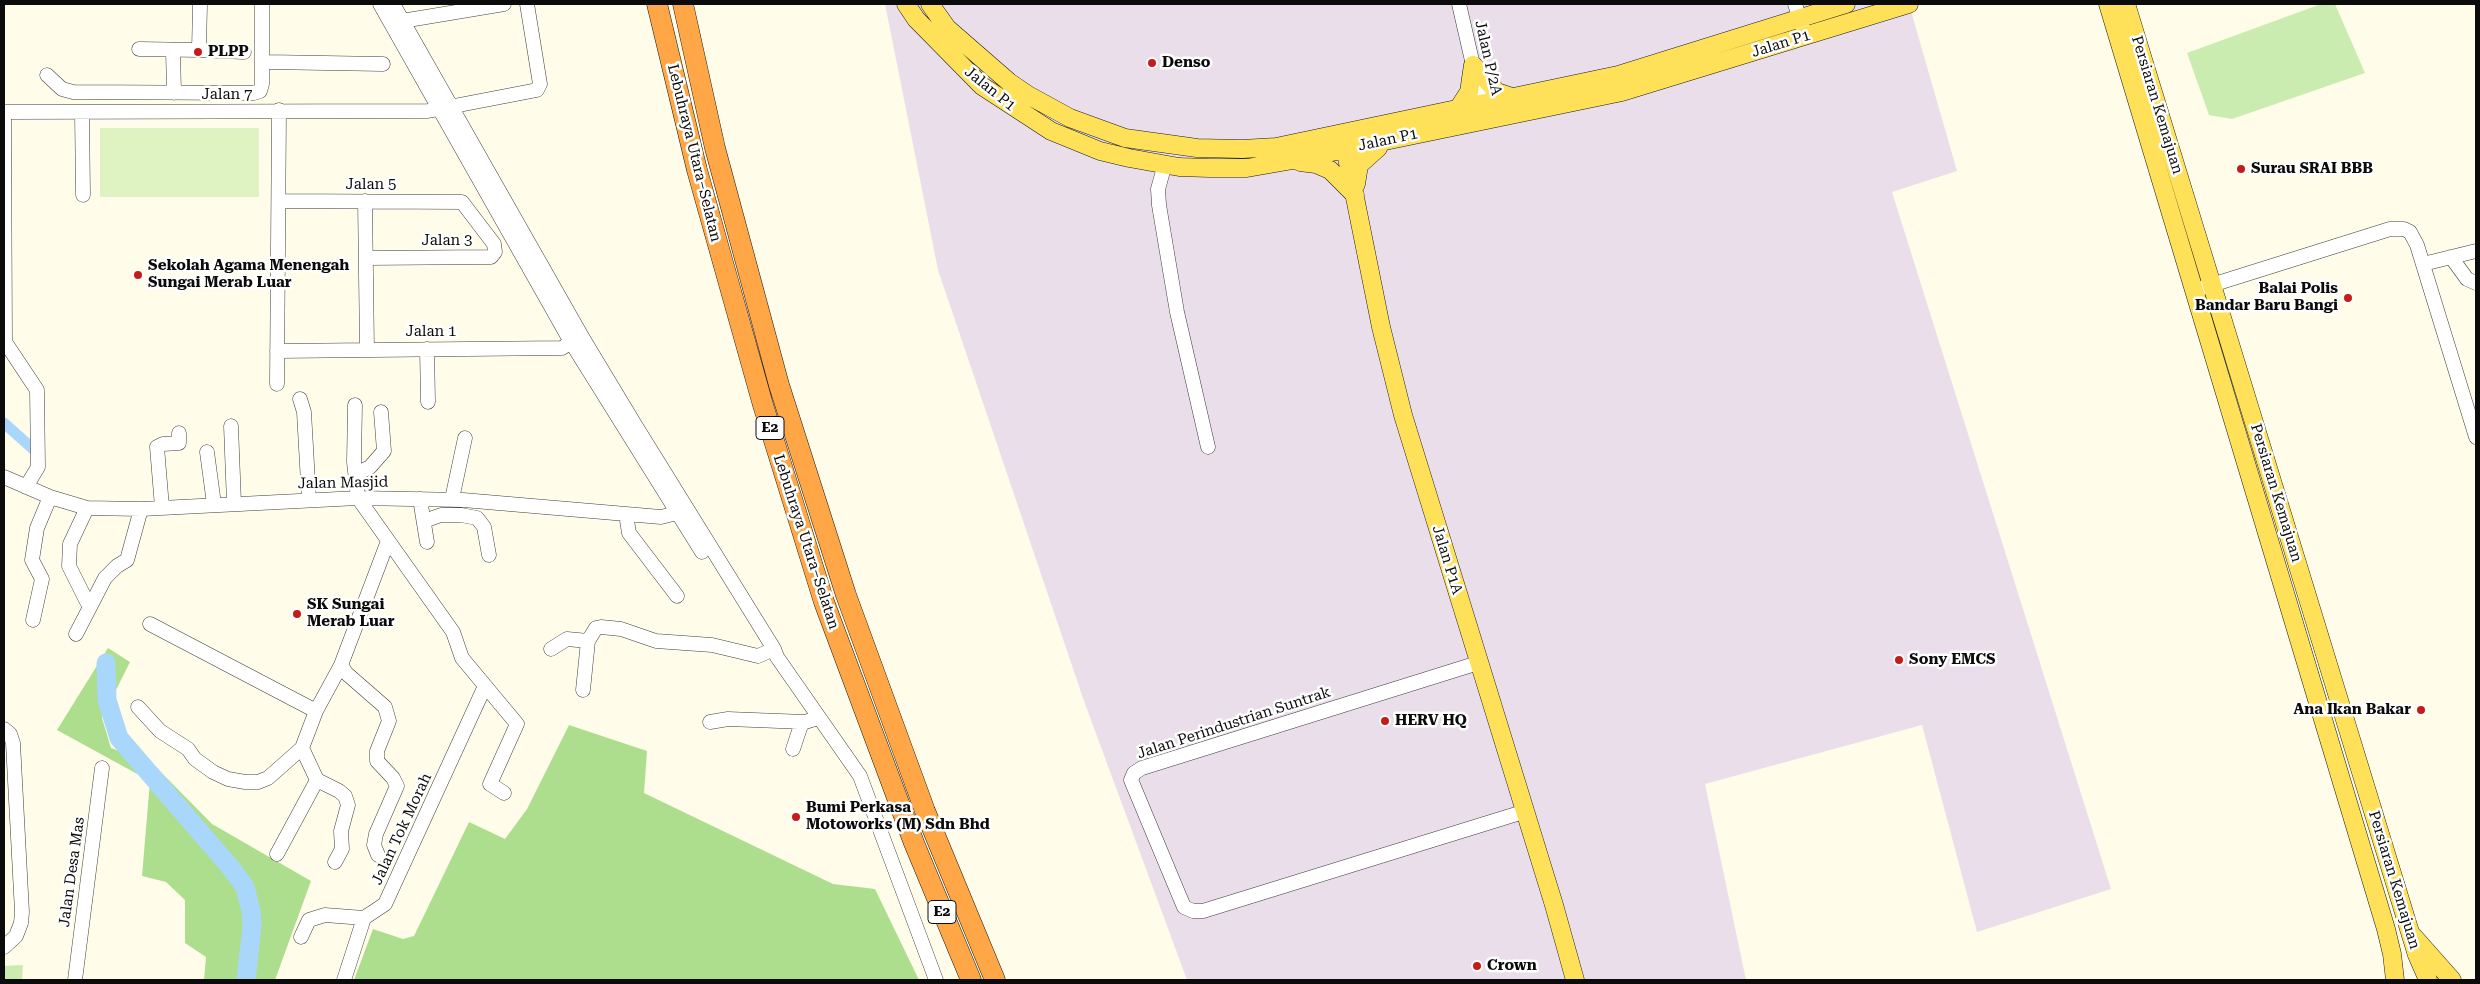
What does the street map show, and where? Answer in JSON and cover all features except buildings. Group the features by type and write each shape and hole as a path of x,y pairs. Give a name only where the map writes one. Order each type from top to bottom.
{"highway":[{"name":"Lebuhraya Utara–Selatan","path":"657,4 699,179 762,405 824,602 914,843 971,980"},
{"name":"Lebuhraya Utara–Selatan","path":"683,4 715,148 774,366 846,595 925,811 995,980"}],"main road":[{"name":"Jalan P1","path":"906,4 923,26 982,86 1031,120 1051,131 1100,151 1164,164 1202,168 1247,168 1292,160 1344,141 1458,108 1484,111 1512,97 1618,75 1798,11 1846,4"},
{"name":"Jalan P1","path":"930,4 947,28 965,45 1028,96 1070,118 1125,138 1172,146 1242,149 1344,141 1380,141 1484,111 1622,92 1910,4"},
{"path":"2096,4 2114,22"},
{"name":"Persiaran Kemajuan","path":"2108,4 2386,929 2392,954 2395,980"},
{"name":"Persiaran Kemajuan","path":"2126,4 2417,955 2428,980"},
{"path":"1473,65 1497,92 1512,97"},
{"path":"1458,108 1469,92 1473,65"},
{"name":"Jalan P1A","path":"1344,141 1383,335 1403,415 1554,905 1575,980"},
{"path":"1355,195 1359,165 1378,148 1380,141"},
{"path":"1292,160 1316,164 1330,170 1355,195"},
{"path":"2410,932 2452,980"}],"street":[{"path":"198,50 200,4"},
{"path":"47,75 62,89 73,92 254,93 260,91 262,84 262,4"},
{"path":"380,4 445,107 576,339 682,512 773,653 860,776 936,980"},
{"path":"393,4 445,107"},
{"path":"402,21 504,4"},
{"name":"Jalan 7","path":"4,112 428,111 540,87 527,4"},
{"name":"Jalan P/2A","path":"1459,4 1484,111"},
{"path":"1798,11 1805,36"},
{"path":"139,49 244,52"},
{"path":"173,50 174,92"},
{"path":"262,59 276,64 382,64"},
{"path":"277,384 279,110"},
{"path":"4,112 4,342 37,390 38,467 26,487"},
{"path":"82,112 82,195"},
{"path":"1164,164 1158,189 1158,205 1177,312 1208,447"},
{"name":"Jalan 5","path":"279,201 462,202"},
{"path":"365,201 367,349"},
{"name":"Jalan 3","path":"366,258 491,258 495,252 494,244 462,202"},
{"path":"2194,290 2397,229 2410,232 2423,264 2476,437"},
{"path":"2423,264 2476,251"},
{"path":"2451,258 2467,279 2476,283"},
{"name":"Jalan 1","path":"277,351 562,348 576,339"},
{"path":"427,349 428,402"},
{"path":"300,399 304,412 308,500"},
{"path":"355,405 358,498 453,632 462,658 516,724 490,784 504,793"},
{"path":"356,474 370,467 384,451 381,412"},
{"path":"231,426 234,503"},
{"path":"162,507 157,448 163,444 178,443 179,433"},
{"path":"452,499 465,438"},
{"path":"207,452 214,504"},
{"name":"Jalan Masjid","path":"4,477 50,497 87,508 141,508 358,498 452,499 661,518 682,512"},
{"path":"33,620 42,579 32,560 37,528 50,497"},
{"path":"420,499 427,542"},
{"path":"87,508 70,544 69,566 87,602"},
{"path":"76,634 105,578 117,566 127,560 141,508"},
{"path":"626,514 629,533 678,596"},
{"path":"424,521 441,515 461,515 477,518 484,527 489,555"},
{"path":"138,707 160,731 188,749 196,759 213,772 228,779 258,782 268,778 302,748 316,711 341,665 388,541"},
{"path":"150,624 316,711"},
{"path":"583,690 588,641 596,628 601,627 621,629 656,642 712,645 758,656 773,653"},
{"path":"551,648 567,639 588,641"},
{"name":"Jalan Perindustrian Suntrak","path":"1478,663 1142,768 1134,773 1131,780 1184,907 1193,911 1204,911 1524,812"},
{"path":"341,665 346,673 385,707 389,721 377,751 377,761 393,778 397,786 376,834 374,845 378,854"},
{"name":"Jalan Tok Morah","path":"364,918 385,904 485,686"},
{"path":"710,722 728,719 802,722 818,718"},
{"path":"793,749 802,722"},
{"path":"4,729 10,734 13,744 22,912 21,923 16,936 4,948"},
{"path":"302,748 317,780 339,791 345,796 348,804 340,831 342,849 335,862"},
{"name":"Jalan Desa Mas","path":"74,980 102,768"},
{"path":"277,854 317,780"},
{"path":"301,937 309,920 317,917 326,915 364,918 344,980"}],"shaded area":[{"path":"885,4 1909,4 1957,171 1892,192 2111,889 1977,932 1922,725 1705,784 1746,980 1187,980 1084,701 938,270"}],"green space":[{"path":"2321,4 2335,4 2365,73 2232,119 2209,115 2187,53"},
{"path":"100,128 259,128 259,197 100,197"},
{"path":"108,648 130,662 102,718 111,748 152,763 212,824 311,881 275,980 204,980 206,957 185,943 185,900 166,882 142,876 150,781 57,730"},
{"path":"569,725 647,751 644,793 833,884 875,889 919,980 354,980 373,929 403,939 414,936 469,822 505,839 527,809"},
{"path":"23,965 22,980 4,980 4,966"}],"waterway":[{"path":"4,423 33,449"},
{"path":"106,663 107,700 119,738 231,868 245,887 251,911 252,926 246,980"}],"place":[{"name":"PLPP","path":"198,52"},
{"name":"Denso","path":"1152,63"},
{"name":"Surau SRAI BBB","path":"2241,169"},
{"name":"Sekolah Agama Menengah Sungai Merab Luar","path":"138,275"},
{"name":"Balai Polis Bandar Baru Bangi","path":"2348,298"},
{"name":"SK Sungai Merab Luar","path":"297,614"},
{"name":"Sony EMCS","path":"1899,660"},
{"name":"Ana Ikan Bakar","path":"2421,710"},
{"name":"HERV HQ","path":"1385,721"},
{"name":"Bumi Perkasa Motoworks (M) Sdn Bhd","path":"796,817"},
{"name":"Crown","path":"1477,966"}]}
